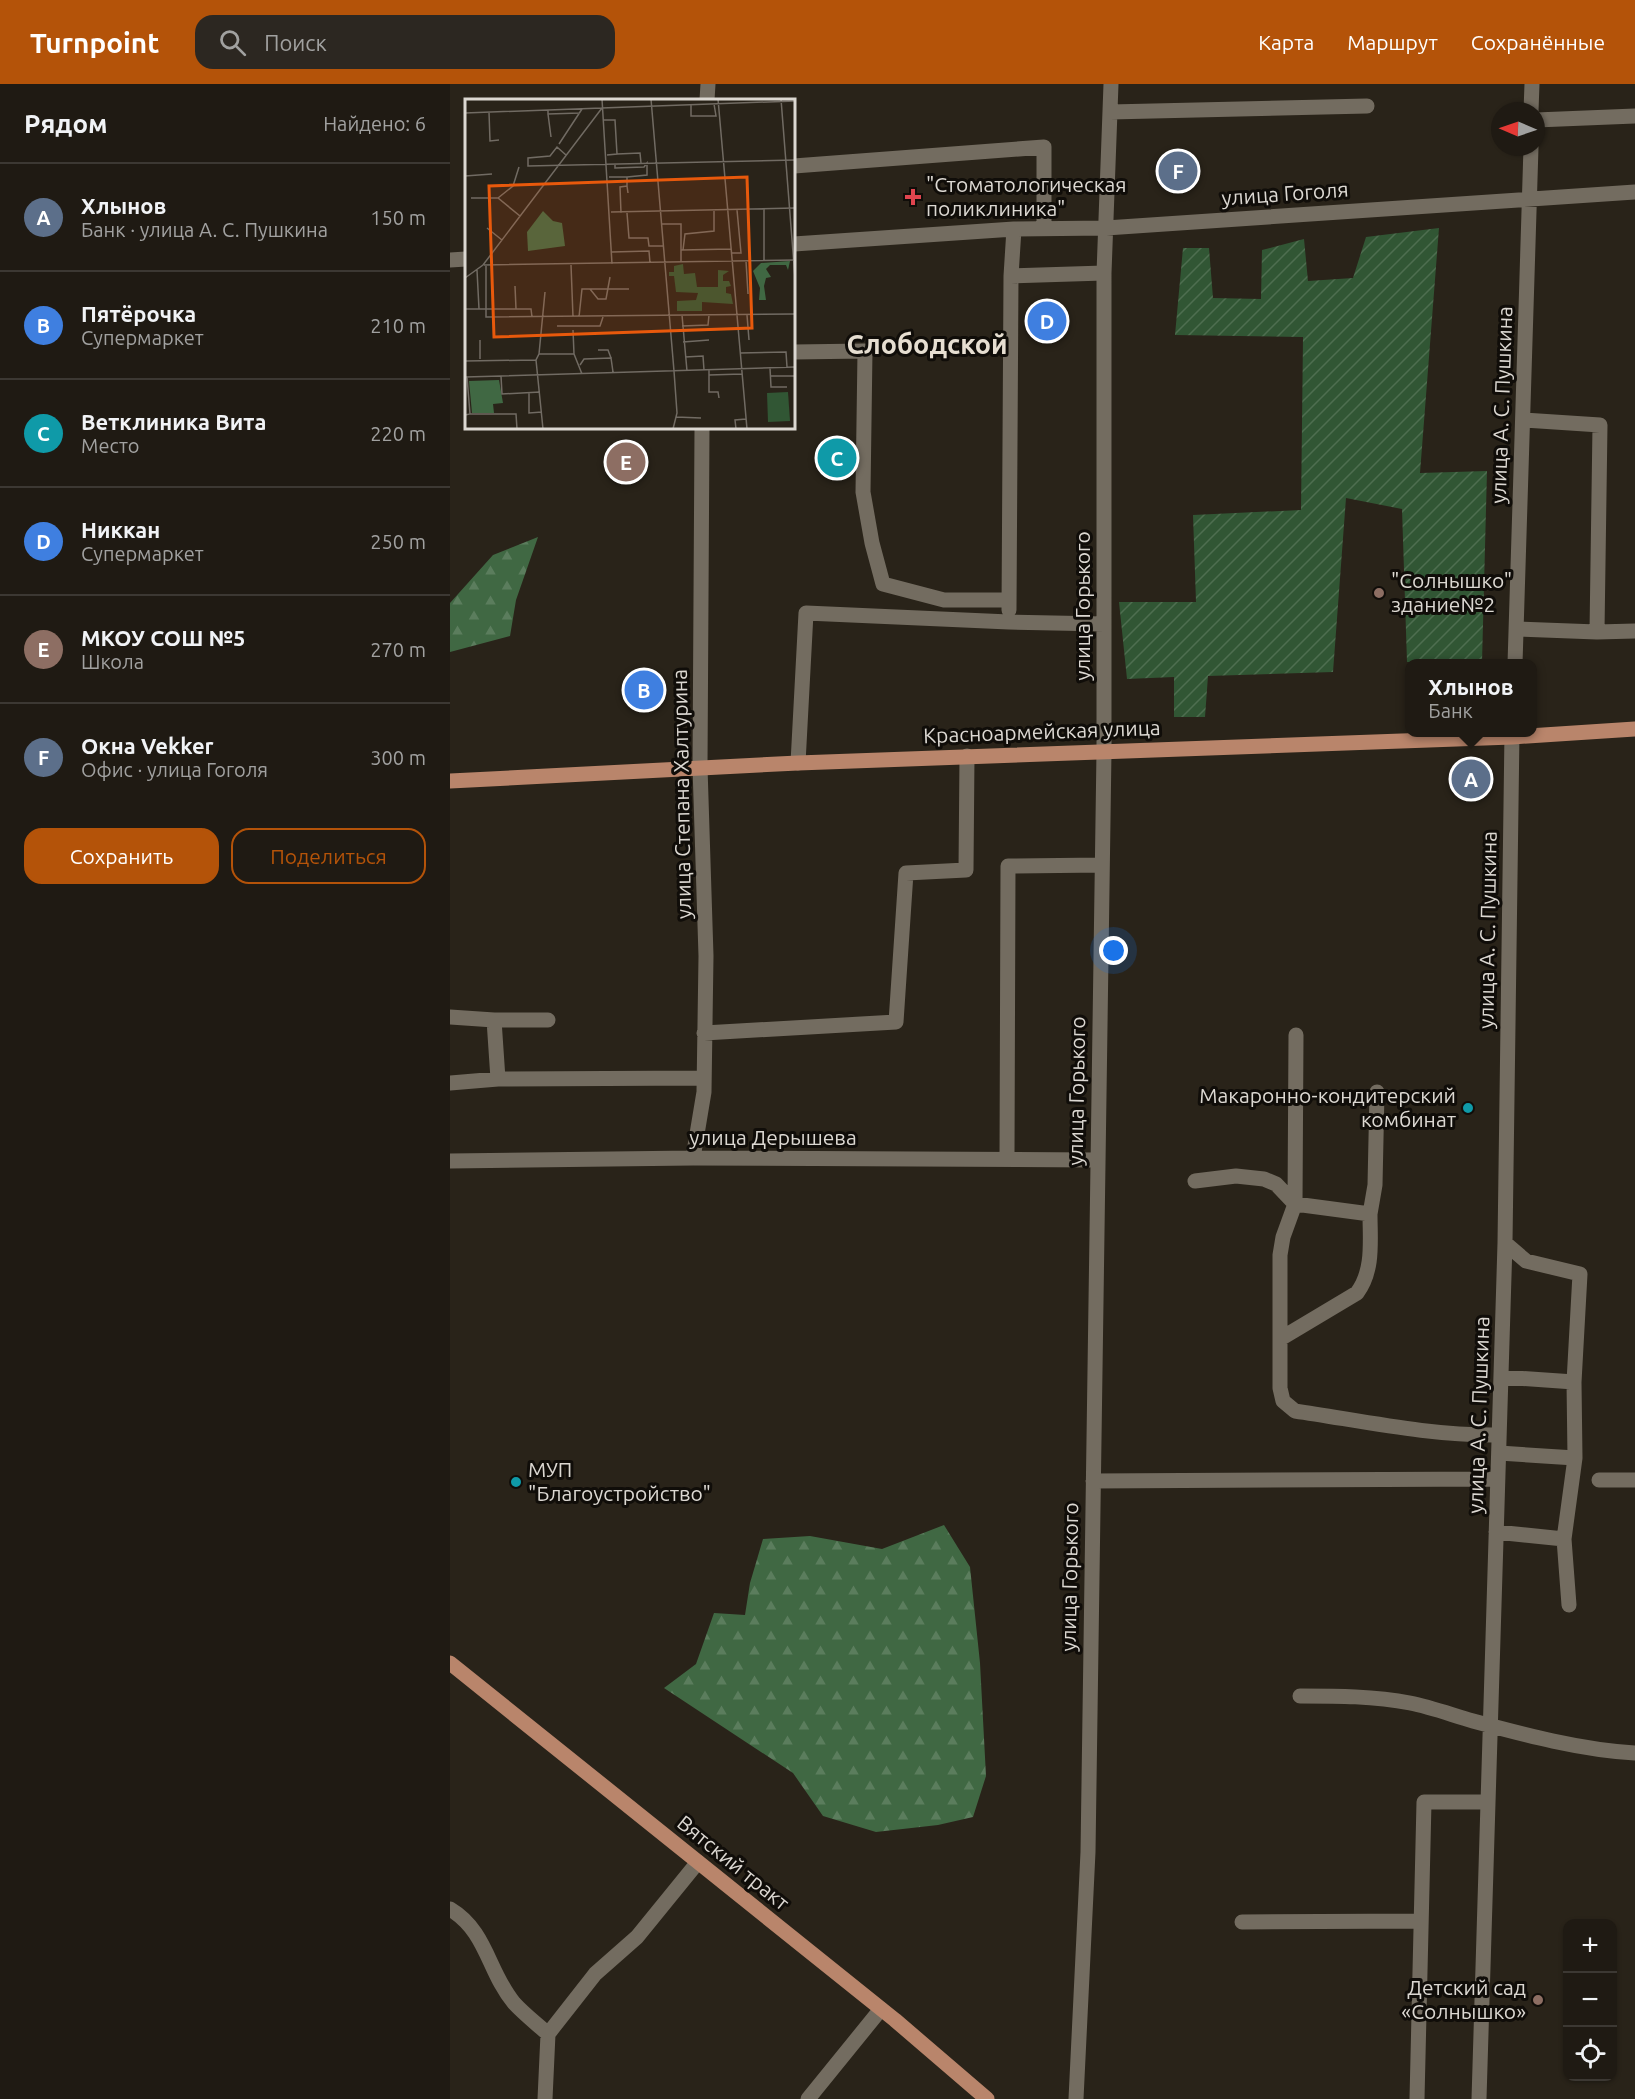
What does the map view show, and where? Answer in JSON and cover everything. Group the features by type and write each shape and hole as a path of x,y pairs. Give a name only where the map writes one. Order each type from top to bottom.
{"main road":[{"name":"Красноармейская улица","path":"1537,734 1635,729"},
{"name":"Красноармейская улица","path":"450,781 700,767 1461,737"},
{"name":"Вятский тракт","path":"450,1664 881,2009 987,2099"}],"street":[{"path":"707,99 708,84"},
{"name":"улица Горького","path":"1076,2099 1088,1852 1104,751 1104,273 1111,84"},
{"path":"1531,102 1532,84"},
{"path":"1110,112 1367,106"},
{"path":"1545,120 1635,116"},
{"path":"795,166 1044,147 1044,229"},
{"name":"улица А. С. Пушкина","path":"1515,659 1531,156"},
{"name":"улица Гоголя","path":"795,244 1014,229 1106,228 1635,192"},
{"path":"1009,622 1011,276 1014,229"},
{"path":"450,260 465,259"},
{"path":"1011,276 1104,273"},
{"path":"795,352 865,351 863,492 872,543 883,584 944,600 1009,600"},
{"path":"1523,420 1600,425 1597,632"},
{"name":"улица Степана Халтурина","path":"693,1158 704,1092 706,956 700,767 702,429"},
{"path":"798,763 806,613 1104,624"},
{"path":"1517,629 1635,631"},
{"name":"улица А. С. Пушкина","path":"1479,2099 1505,1243 1512,737"},
{"path":"704,1033 896,1022 906,873 966,870 967,756"},
{"path":"1007,1159 1008,866 1102,865"},
{"path":"450,1017 548,1020"},
{"path":"494,1020 498,1078"},
{"path":"1296,1035 1295,1204 1283,1236 1280,1255 1280,1388 1283,1401 1295,1411 1467,1436 1499,1435"},
{"path":"450,1083 498,1078 704,1078"},
{"path":"1280,1339 1357,1293 1364,1283 1369,1268 1370,1214 1375,1185 1377,1092"},
{"name":"улица Дерышева","path":"450,1161 693,1158 1097,1160"},
{"path":"1195,1181 1236,1176 1264,1179 1276,1184 1295,1204 1370,1214"},
{"path":"1505,1243 1526,1261 1580,1274 1574,1382 1575,1458 1564,1539 1569,1605"},
{"path":"1501,1377 1574,1382"},
{"path":"1499,1453 1575,1458"},
{"path":"1093,1481 1497,1479"},
{"path":"1599,1480 1635,1480"},
{"path":"1496,1532 1564,1539"},
{"path":"1300,1696 1365,1697 1411,1703 1490,1725 1608,1751 1635,1753"},
{"path":"1416,2099 1424,1802 1488,1802"},
{"path":"545,2099 548,2034 595,1974 637,1937 698,1862"},
{"path":"450,1909 462,1916 481,1939 497,1977 514,2003 548,2034"},
{"path":"1242,1922 1420,1921"},
{"path":"808,2099 881,2009"}],"green space":[{"path":"1439,228 1420,473 1487,471 1482,659 1407,659 1402,509 1346,498 1333,672 1208,676 1205,717 1174,717 1174,677 1127,679 1119,602 1196,602 1193,515 1301,510 1303,337 1175,335 1183,248 1209,248 1213,298 1261,299 1262,250 1304,239 1308,281 1353,278 1366,237"},
{"path":"538,537 516,600 510,636 450,652 450,603 493,555"},
{"path":"944,1525 970,1567 980,1663 986,1776 973,1817 938,1825 876,1832 823,1816 793,1773 664,1688 696,1664 714,1613 745,1615 750,1583 763,1539 810,1536 882,1549"}],"place":[{"name":"Окна Vekker","path":"1178,171"},
{"name":"\"Стоматологическая поликлиника\"","path":"913,197"},
{"name":"Никкан","path":"1047,321"},
{"name":"Ветклиника Вита","path":"837,458"},
{"name":"МКОУ СОШ №5","path":"626,462"},
{"name":"\"Солнышко\" здание№2","path":"1379,593"},
{"name":"Пятёрочка","path":"644,690"},
{"name":"Хлынов","path":"1471,779"},
{"name":"Макаронно-кондитерский комбинат","path":"1468,1108"},
{"name":"МУП \"Благоустройство\"","path":"516,1482"},
{"name":"Детский сад «Солнышко»","path":"1538,2000"}],"district":[{"name":"Слободской","path":"927,345"}]}
